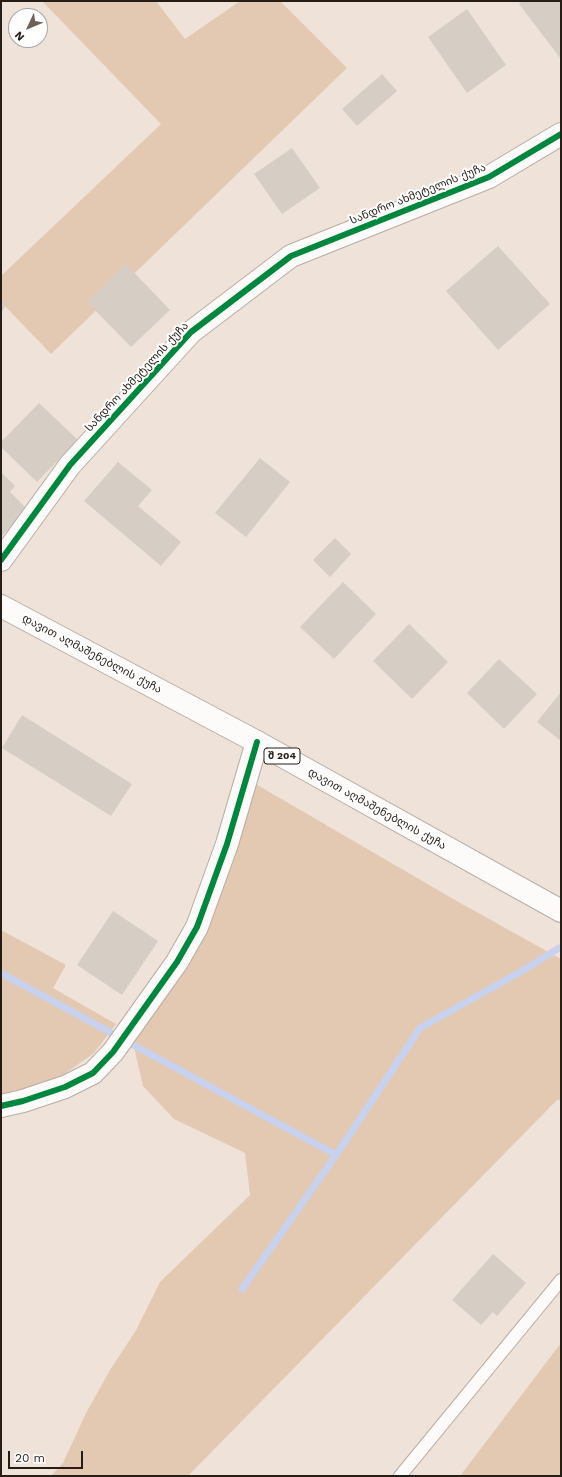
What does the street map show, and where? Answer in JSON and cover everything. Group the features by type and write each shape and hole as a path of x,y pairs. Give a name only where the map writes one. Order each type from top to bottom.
{"street":[{"name":"სანდრო ახმეტელის ქუჩა","path":"1,560 70,465 191,332 291,256 489,177 561,134"},
{"name":"დავით აღმაშენებლის ქუჩა","path":"1,606 258,742 561,911"},
{"path":"1,1106 24,1101 65,1087 93,1073 112,1052 177,962 198,927 227,844 258,742"}],"lane":[{"path":"400,1476 561,1280"}],"shaded area":[{"path":"42,1 156,1 185,39 240,1 280,1 347,68 51,354 1,302 1,276 161,124"},
{"path":"254,783 455,900 561,959 561,1102 558,1099 188,1476 51,1476 63,1463 86,1413 110,1370 135,1332 160,1282 250,1195 245,1153 174,1119 143,1086 134,1047 130,1040 143,1025 204,938"},
{"path":"1,930 66,965 53,988 116,1024 94,1053 52,1083 1,1095"},
{"path":"561,1343 561,1476 460,1476"}],"building":[{"path":"522,1 561,1 561,59 519,4"},
{"path":"467,9 506,65 467,93 428,37"},
{"path":"382,74 397,91 357,126 342,109"},
{"path":"292,148 320,188 282,214 254,174"},
{"path":"498,246 550,304 498,350 446,291"},
{"path":"126,264 170,310 131,347 87,302"},
{"path":"1,299 7,305 1,312"},
{"path":"39,403 78,440 37,482 1,447 1,442"},
{"path":"260,458 290,482 246,537 215,513"},
{"path":"118,462 152,490 138,506 181,542 161,566 84,501"},
{"path":"1,472 15,486 10,492 27,509 1,537"},
{"path":"335,538 351,554 330,577 313,560"},
{"path":"343,582 376,614 334,659 300,627"},
{"path":"409,624 448,662 412,699 373,661"},
{"path":"499,659 537,694 504,729 467,693"},
{"path":"561,692 561,741 537,722"},
{"path":"22,715 132,784 111,816 2,748"},
{"path":"113,911 158,941 122,995 77,965"},
{"path":"493,1254 526,1283 497,1316 493,1312 481,1325 452,1300"}],"waterway":[{"path":"242,1289 336,1155 420,1028 522,971 559,948"},
{"path":"1,973 336,1155"}],"cycle path":[{"path":"1,560 70,465 191,332 291,256 489,177 561,134"},
{"path":"1,1106 23,1101 65,1087 93,1073 113,1052 177,962 197,927 227,844 257,742"}]}
